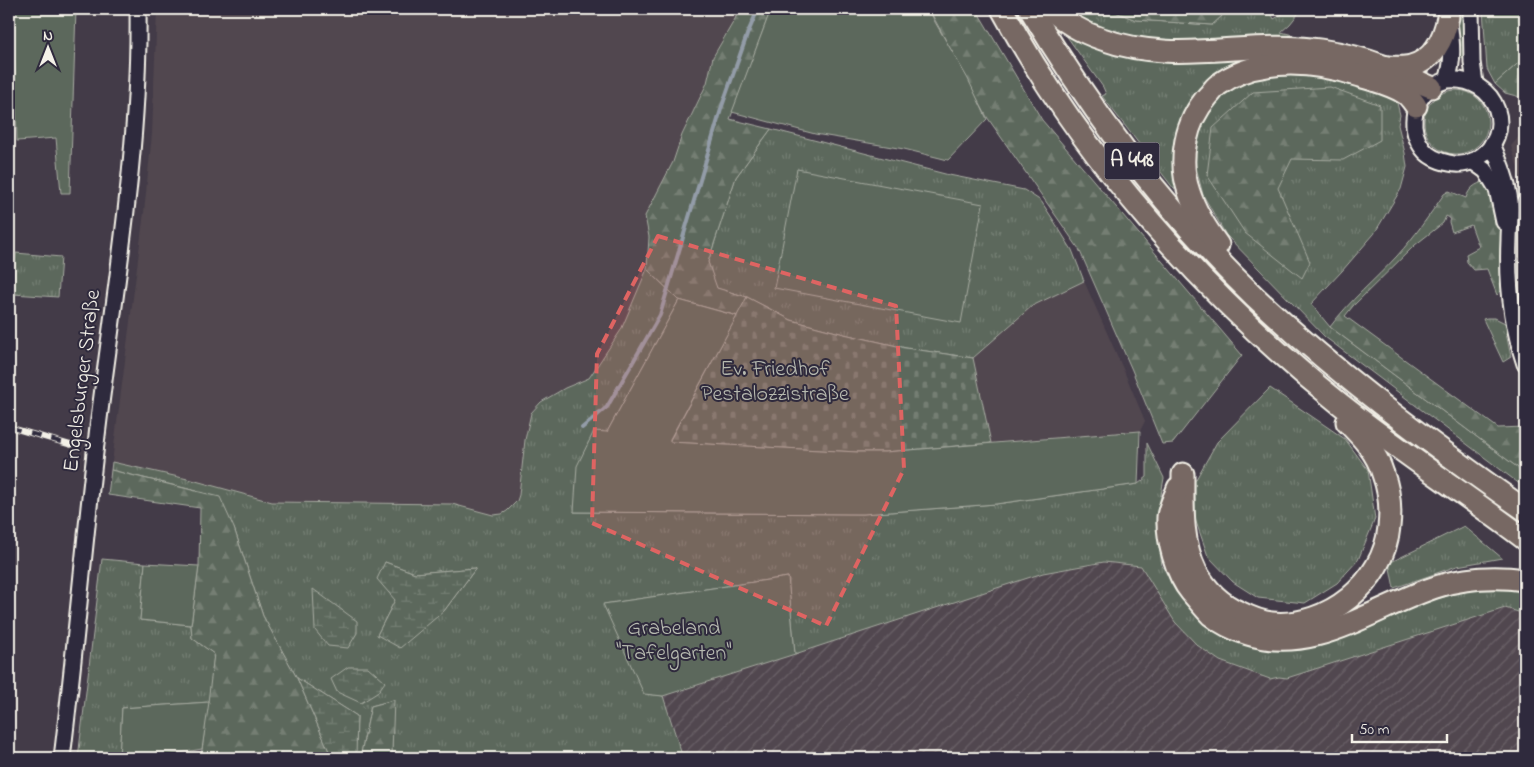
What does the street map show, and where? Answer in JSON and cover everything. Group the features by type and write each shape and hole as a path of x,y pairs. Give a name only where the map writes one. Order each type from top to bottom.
{"highway":[{"name":"A 448","path":"1002,9 1022,46 1064,108 1132,199 1175,249 1260,336 1339,403 1525,539"},
{"name":"A 448","path":"1030,9 1072,76 1128,156 1202,243 1255,296 1321,356 1375,401 1525,510"},
{"path":"1051,9 1089,34 1117,44 1148,51 1192,52 1262,48 1320,50 1342,54 1439,83"},
{"path":"1387,67 1412,66 1427,59 1440,42 1446,27 1448,13"},
{"path":"1255,296 1211,236 1189,192 1185,171 1184,149 1189,127 1201,104 1217,86 1241,73 1268,66 1294,65 1336,70 1384,83 1407,94 1416,106"},
{"path":"1277,351 1365,440 1376,457 1387,489 1389,528 1377,566 1364,586 1343,603 1321,616 1298,622 1272,623 1252,618 1234,610 1218,599 1196,570 1189,552 1183,519 1184,474 1168,515 1169,533 1177,569 1187,588 1211,615 1239,631 1278,640 1291,640 1328,631 1441,585 1474,578 1490,577 1525,580"}],"street":[{"name":"Engelsburger Straße","path":"62,758 77,636 94,456 132,151 136,93 138,9"},
{"path":"1471,9 1472,62 1475,83"},
{"path":"1439,83 1452,62 1448,13"},
{"path":"1457,79 1475,83 1493,101 1497,112 1498,124 1492,144 1472,161 1462,164 1451,164 1438,160 1426,152 1418,142 1413,118 1416,106 1422,95 1439,83 1457,79"},
{"path":"1492,144 1507,182 1510,202 1508,240 1511,307 1525,364"},
{"path":"1472,161 1486,172 1496,190 1508,240"}],"highlighted area":[{"path":"658,236 896,306 904,469 826,626 592,523 597,354"}],"shaded area":[{"path":"157,9 739,9 713,57 707,83 682,135 673,162 645,216 649,237 647,269 621,330 589,378 541,401 531,413 525,440 519,495 517,501 507,511 502,514 493,515 452,504 272,502 192,480 112,462 144,212 152,134"},
{"path":"1523,132 1525,133 1525,191 1511,146"},
{"path":"1084,281 1145,421 1140,431 991,443 973,358 1032,306"},
{"path":"1104,562 1142,566 1175,622 1220,661 1270,679 1287,678 1505,608 1525,615 1525,758 683,758 663,696 1043,573"}],"green space":[{"path":"13,9 76,9 70,193 61,193 56,138 17,141"},
{"path":"739,9 771,9 730,119 771,129 736,177 708,262 717,288 747,297 738,316 679,300 647,269 649,237 645,216 673,162 682,135 707,83 713,57"},
{"path":"771,9 929,9 968,79 987,119 948,160 904,149 815,134 732,112"},
{"path":"929,9 976,9 1042,120 1242,355 1173,443 1162,444 1079,249 987,117"},
{"path":"1063,9 1108,9 1136,20 1212,25 1223,15 1169,9 1269,9 1274,19 1287,9 1302,9 1281,32 1334,45 1173,45 1115,37"},
{"path":"1108,9 1169,9 1223,15 1212,25 1136,20"},
{"path":"1456,9 1465,9 1465,58 1458,58"},
{"path":"1483,9 1525,9 1525,57 1495,84 1487,69"},
{"path":"1058,24 1073,34 1262,55 1215,75 1193,97 1180,120 1174,154 1178,187 1174,189 1102,96 1106,94 1103,87"},
{"path":"1525,57 1525,100 1524,98 1505,93 1495,84"},
{"path":"1325,73 1395,95 1400,115 1398,125 1407,167 1401,189 1374,234 1311,304 1330,327 1525,473 1525,488 1325,337 1226,235 1203,195 1195,163 1198,127 1225,90 1260,74"},
{"path":"1330,87 1380,105 1380,140 1343,160 1292,159 1278,188 1310,262 1302,278 1245,233 1207,175 1213,128 1253,92"},
{"path":"1456,90 1474,96 1482,104 1488,122 1482,140 1474,148 1456,154 1438,148 1430,140 1424,122 1430,104 1438,96"},
{"path":"771,129 949,175 1024,190 1041,201 1072,250 1084,281 1032,306 973,358 906,348 791,320 747,297 716,288 708,262 736,177"},
{"path":"797,169 983,204 961,323 774,288"},
{"path":"1486,181 1496,207 1501,233 1504,288 1497,295 1487,269 1474,270 1467,262 1466,254 1479,247 1471,225 1452,232 1449,222 1450,218 1446,216 1443,223 1415,245 1345,316 1498,428 1525,427 1525,473 1330,327 1345,308 1404,248 1444,194 1449,191 1466,198 1473,187"},
{"path":"16,253 61,257 58,297 13,294"},
{"path":"647,269 679,300 607,432 574,512 863,514 996,504 1138,484 1147,477 1147,443 1164,478 1156,523 1162,566 1183,598 1273,650 1309,647 1339,640 1422,603 1462,592 1487,589 1525,592 1525,614 1505,608 1287,678 1270,679 1220,661 1197,645 1175,622 1141,566 1104,562 1043,573 795,654 788,577 604,604 644,693 663,696 683,758 400,758 392,752 393,700 371,706 360,758 355,758 357,716 297,678 263,616 234,528 197,491 111,470 112,462 192,480 272,502 452,504 493,515 502,514 517,501 519,495 525,440 531,413 541,402 565,388 589,378 621,330","holes":["385,562 415,573 476,568 444,611 377,635 395,600"]},
{"name":"Ev. Friedhof Pestalozzistraße","path":"747,297 791,320 906,348 973,358 991,443 885,452 858,452 669,442"},
{"path":"679,300 737,316 670,442 885,452 1140,431 1138,484 996,504 863,514 574,512 577,466 594,431 607,432"},
{"path":"1495,318 1505,323 1511,357 1503,362 1483,319"},
{"path":"1270,388 1345,439 1368,470 1375,519 1358,560 1337,583 1305,603 1258,598 1233,582 1208,556 1195,519 1195,481 1217,442"},
{"path":"111,470 220,497 234,528 263,616 297,678 332,758 201,758 214,654 192,638 191,625 199,566 200,508 108,495"},
{"path":"1464,526 1502,558 1457,566 1394,588 1389,563"},
{"path":"102,559 145,563 140,620 191,625 192,638 214,654 209,702 122,708 119,758 78,758"},
{"path":"385,562 415,573 476,568 444,611 400,648 377,635 395,600 377,579"},
{"path":"145,563 199,566 191,625 140,620"},
{"name":"Grabeland \"Tafelgarten\"","path":"788,577 795,654 663,696 644,694 603,604"},
{"path":"313,589 357,621 357,633 348,648 328,646 315,630"},
{"path":"348,667 368,667 385,682 377,693 361,703 337,692 331,679"},
{"path":"297,678 357,716 356,758 332,758"},
{"path":"394,700 392,752 400,758 360,758 371,706"},
{"path":"209,702 202,749 152,758 119,758 122,708"}],"waterway":[{"path":"582,428 607,407 660,315 722,106 758,9"}],"railway":[{"path":"9,427 71,445"}]}
